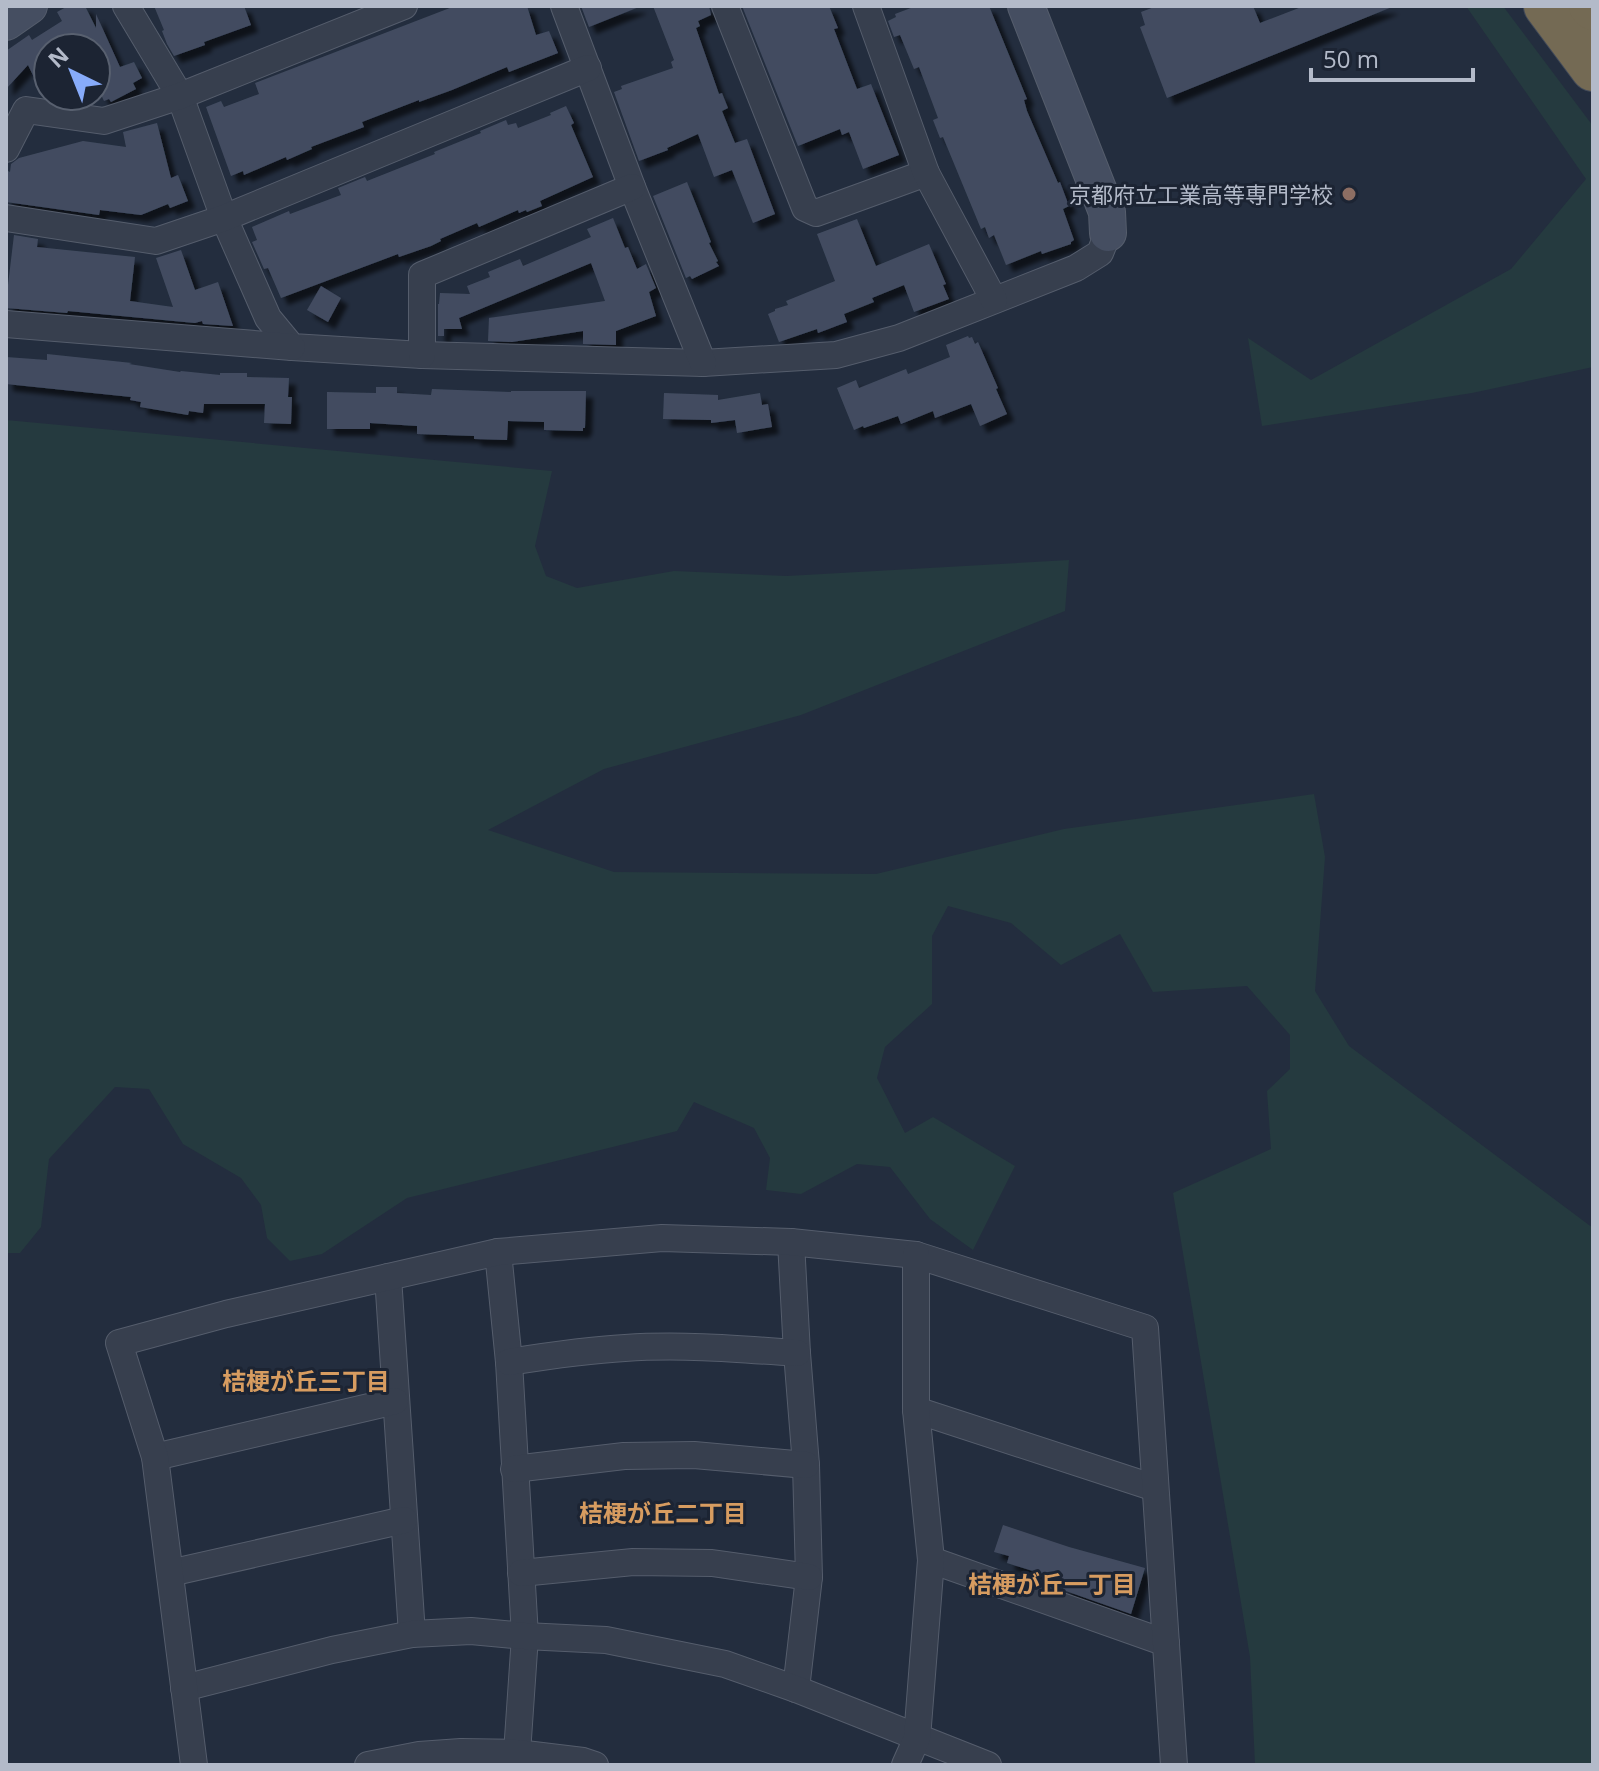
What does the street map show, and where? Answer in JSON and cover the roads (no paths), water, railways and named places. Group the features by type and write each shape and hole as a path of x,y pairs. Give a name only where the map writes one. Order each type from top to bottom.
{"highway":[{"path":"1546,6 1593,69"}],"street":[{"path":"6,22 29,6"},
{"path":"126,6 180,96 224,218 268,318 292,347"},
{"path":"6,149 26,110 104,121 180,96 404,6"},
{"path":"564,6 703,363"},
{"path":"725,6 805,208 816,213 926,173"},
{"path":"6,324 422,355 703,363 836,355 899,338 1076,268 1100,253 1108,233 1107,212 1026,6"},
{"path":"869,7 926,173 994,300"},
{"path":"6,218 156,241 224,218 588,68"},
{"path":"422,355 422,275 632,187"},
{"path":"194,1765 155,1457 119,1343 226,1314 498,1252 662,1238 791,1242 916,1255 1145,1328 1174,1765"},
{"path":"791,1242 806,1465 809,1577 796,1689"},
{"path":"498,1252 509,1362 525,1636 517,1753"},
{"path":"905,1765 917,1738 931,1560 916,1410 916,1255"},
{"path":"388,1277 412,1634"},
{"path":"509,1362 625,1348 692,1347 797,1353"},
{"path":"155,1457 395,1401"},
{"path":"916,1410 1155,1488"},
{"path":"514,1469 624,1456 694,1455 806,1465"},
{"path":"170,1573 404,1520"},
{"path":"931,1560 1166,1643"},
{"path":"521,1573 633,1562 712,1563 809,1577"},
{"path":"184,1688 332,1650 412,1634 471,1631 606,1640 725,1664 988,1765"},
{"path":"368,1765 461,1752 517,1753 595,1765"}],"place":[{"name":"京都府立工業高等専門学校","path":"1349,194"}],"district":[{"name":"桔梗が丘三丁目","path":"306,1380"},
{"name":"桔梗が丘二丁目","path":"663,1512"},
{"name":"桔梗が丘一丁目","path":"1052,1583"}]}
